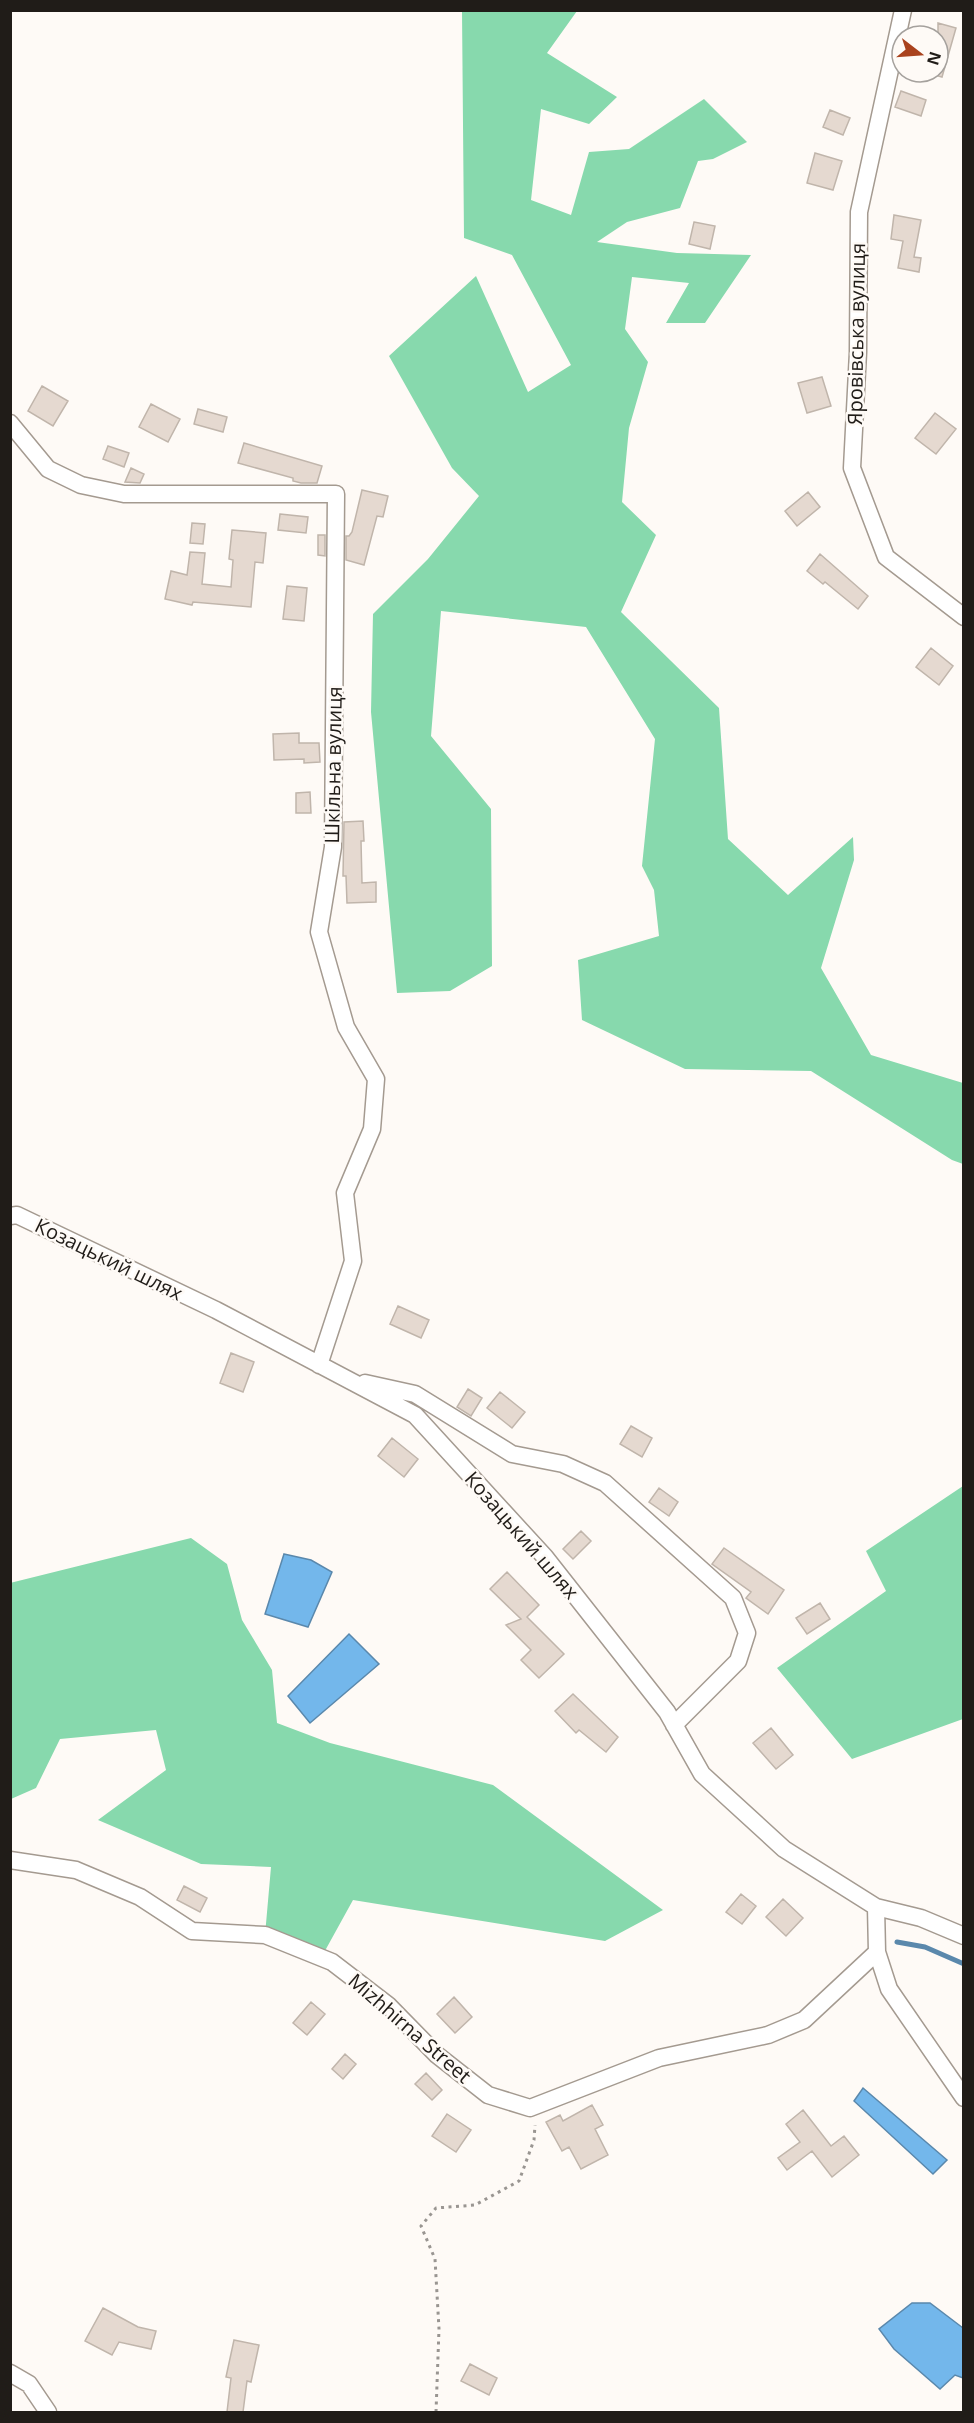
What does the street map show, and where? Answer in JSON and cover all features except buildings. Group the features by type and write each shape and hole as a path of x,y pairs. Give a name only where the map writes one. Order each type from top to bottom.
{"street":[{"name":"Яровівська вулиця","path":"903,10 859,212 858,352 852,468 886,558 963,617"},
{"name":"Шкільна вулиця","path":"10,423 48,469 81,485 124,494 336,494 333,847 320,932 346,1027 376,1079 372,1128 345,1193 353,1261 319,1365"},
{"name":"Козацький шлях","path":"10,1216 17,1215 195,1300 415,1415 545,1557 667,1712 702,1774 784,1849 876,1907 921,1918 963,1936"},
{"path":"344,1378 415,1394 512,1454 564,1464 605,1483 732,1598 747,1634 738,1661 674,1725"},
{"name":"Mizhhirna Street","path":"10,1860 76,1870 140,1897 192,1930 265,1935 332,1962 388,2006 437,2055 488,2094 530,2108 536,2106"},
{"path":"876,1907 877,1952 889,1989 963,2098"},
{"path":"536,2106 658,2058 768,2035 804,2020 877,1952"},
{"path":"10,2373 30,2384 48,2412"}],"path":[{"path":"436,2412 439,2328 435,2259 421,2226 436,2208 475,2205 519,2181 534,2140 536,2106"}],"green space":[{"path":"462,11 577,11 547,53 617,97 589,124 541,109 531,200 571,215 589,152 629,149 704,99 747,142 713,159 698,161 680,208 627,222 597,242 677,253 751,255 705,323 666,323 689,283 632,277 625,329 648,362 629,428 622,502 656,535 621,612 719,708 728,839 788,895 853,837 854,860 821,968 871,1055 963,1083 963,1164 952,1160 811,1071 685,1069 582,1020 578,960 659,936 654,890 642,866 655,739 586,627 441,611 431,736 491,809 492,966 450,991 397,993 371,712 373,614 428,559 479,496 452,468 389,356 476,276 528,392 571,365 512,255 464,238"},
{"path":"963,1486 963,1719 852,1759 777,1668 886,1591 866,1551"},
{"path":"191,1538 227,1564 242,1620 272,1670 277,1723 330,1743 493,1785 663,1910 605,1941 353,1900 321,1958 265,1935 271,1867 201,1864 98,1820 166,1770 156,1730 60,1739 36,1788 11,1799 10,1583"}],"water":[{"path":"284,1554 311,1560 332,1572 308,1627 265,1614"},
{"path":"349,1634 379,1664 310,1723 288,1696"},
{"path":"863,2088 947,2160 933,2174 854,2101"},
{"path":"912,2303 930,2303 963,2328 963,2378 955,2375 940,2389 894,2349 879,2329"}],"waterway":[{"path":"897,1942 925,1947 964,1964"}]}
